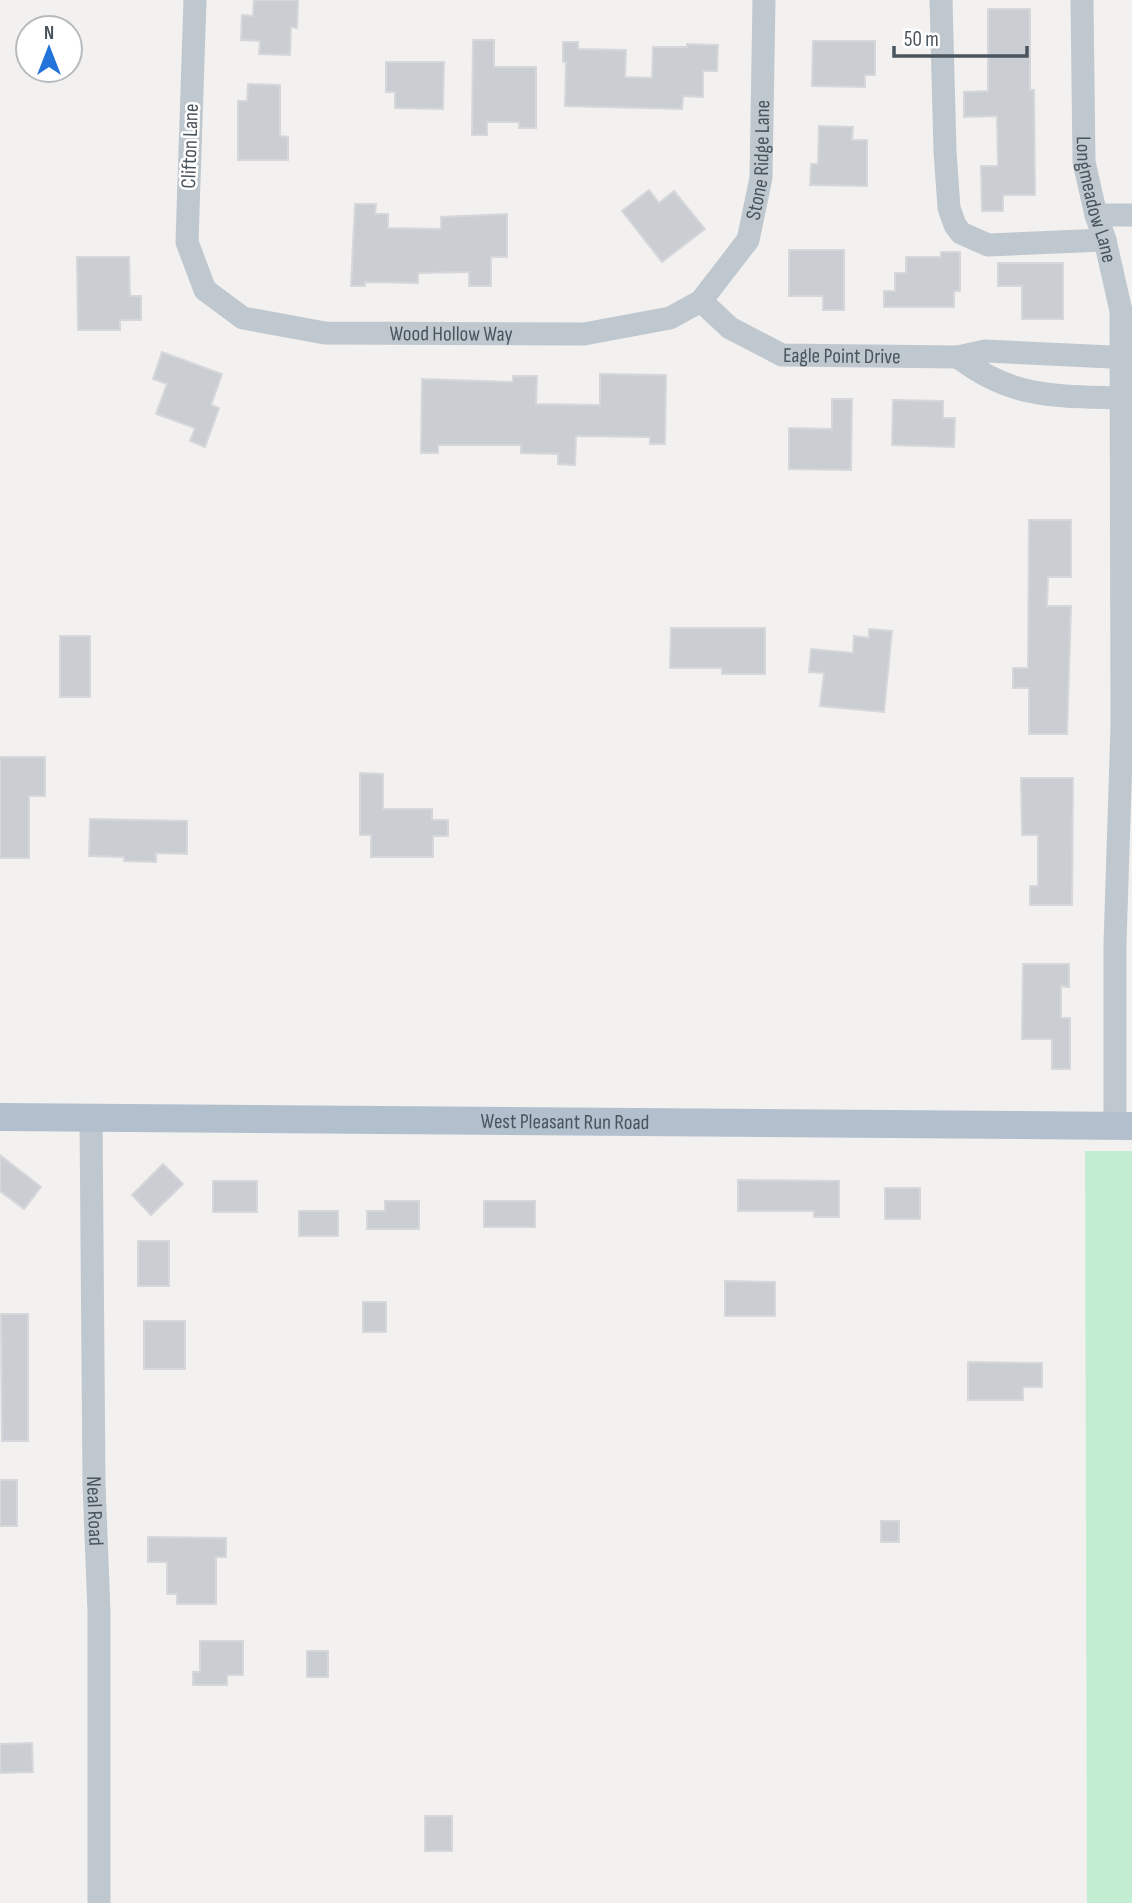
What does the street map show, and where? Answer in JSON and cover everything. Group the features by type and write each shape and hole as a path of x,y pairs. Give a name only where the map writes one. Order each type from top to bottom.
{"main road":[{"name":"West Pleasant Run Road","path":"0,1116 1124,1126"}],"street":[{"name":"Clifton Lane","path":"195,0 187,242 205,290"},
{"name":"Stone Ridge Lane","path":"701,301 748,240 761,178 764,0"},
{"path":"941,0 945,151 949,208 955,225 961,233 988,245 1105,240"},
{"name":"Longmeadow Lane","path":"1082,0 1084,162 1121,311 1127,358 1121,398 1127,631 1115,944 1124,1126"},
{"path":"1096,215 1132,215"},
{"name":"Wood Hollow Way","path":"205,290 243,318 325,333 584,334 670,318 701,301"},
{"name":"Eagle Point Drive","path":"701,301 730,328 782,355 958,357 985,351 1127,358"},
{"path":"1018,390 1021,353"},
{"path":"958,357 979,373 1018,390 1043,395 1121,398"},
{"name":"Longmeadow Lane","path":"1115,944 1132,1000"},
{"name":"Neal Road","path":"91,1117 94,1485 99,1626 99,1903"}],"green space":[{"path":"1085,1151 1132,1151 1132,1903 1087,1903"}],"building":[{"path":"254,0 298,0 297,28 291,27 290,55 259,54 260,41 241,40 242,15 253,16"},
{"path":"988,9 1030,9 1030,90 1034,90 1035,195 1003,195 1003,211 982,211 981,166 998,166 997,116 964,117 964,92 988,91"},
{"path":"473,40 494,40 494,67 536,67 536,128 519,128 519,122 487,122 487,135 472,135"},
{"path":"813,41 875,41 875,75 865,75 865,87 812,86"},
{"path":"563,42 578,42 578,49 626,50 625,77 652,78 653,47 718,45 717,71 703,71 703,97 683,96 682,109 565,106 566,62 563,62"},
{"path":"386,62 444,62 443,109 395,108 395,92 386,92"},
{"path":"248,84 280,85 280,136 288,137 288,160 238,160 238,101 247,101"},
{"path":"819,126 853,127 852,140 867,140 867,186 810,185 811,164 818,164"},
{"path":"649,190 659,203 674,191 705,229 662,262 622,211"},
{"path":"355,204 376,204 375,214 388,214 388,228 441,229 441,217 507,214 507,257 491,257 491,286 469,286 469,272 418,273 418,283 365,282 365,286 351,286"},
{"path":"789,250 844,250 844,310 823,310 823,296 789,296"},
{"path":"941,252 960,252 960,291 954,291 954,307 884,307 884,291 895,291 895,273 906,273 906,257 941,257"},
{"path":"77,257 129,257 130,296 141,296 141,320 120,320 120,330 78,330"},
{"path":"998,263 1063,263 1063,319 1022,319 1022,286 998,286"},
{"path":"162,352 222,374 211,405 219,408 205,447 190,441 195,428 156,414 167,384 153,379"},
{"path":"600,374 666,375 665,444 650,444 650,437 576,436 575,465 558,464 558,454 521,453 521,445 438,445 438,453 421,453 422,379 513,382 513,376 537,376 536,404 600,405"},
{"path":"832,399 852,399 851,470 789,469 789,428 832,429"},
{"path":"893,400 943,401 943,418 955,418 954,447 892,445"},
{"path":"1029,520 1071,520 1071,577 1048,577 1047,606 1071,606 1067,734 1029,734 1029,688 1013,688 1013,668 1028,668"},
{"path":"671,628 765,628 765,674 722,674 722,668 670,668"},
{"path":"869,629 892,631 884,712 820,706 824,673 809,672 811,649 853,653 854,636 869,638"},
{"path":"60,636 90,636 90,697 60,697"},
{"path":"0,757 45,757 45,796 29,796 29,858 0,858"},
{"path":"360,773 383,774 383,809 432,809 432,820 448,820 448,836 433,836 433,857 371,857 371,835 360,835"},
{"path":"1021,778 1073,778 1072,905 1030,905 1030,886 1038,886 1038,835 1022,835"},
{"path":"90,819 187,821 187,854 156,853 156,862 124,861 124,857 89,856"},
{"path":"1023,964 1069,964 1069,987 1061,986 1061,1018 1070,1018 1070,1069 1052,1069 1052,1039 1022,1039"},
{"path":"0,1155 41,1187 24,1209 0,1191"},
{"path":"163,1164 183,1184 151,1215 132,1195"},
{"path":"738,1180 839,1181 839,1217 814,1217 814,1211 738,1211"},
{"path":"213,1181 257,1181 257,1212 213,1212"},
{"path":"885,1188 920,1188 920,1219 885,1219"},
{"path":"385,1201 419,1201 419,1229 367,1229 367,1211 385,1211"},
{"path":"484,1201 535,1201 535,1227 484,1227"},
{"path":"299,1211 338,1211 338,1236 299,1236"},
{"path":"138,1241 169,1241 169,1286 138,1286"},
{"path":"725,1281 775,1282 775,1316 725,1316"},
{"path":"363,1302 386,1302 386,1332 363,1332"},
{"path":"1,1314 28,1314 28,1441 2,1441"},
{"path":"144,1321 185,1321 185,1369 144,1369"},
{"path":"968,1362 1042,1363 1042,1387 1023,1387 1023,1400 968,1400"},
{"path":"0,1480 17,1480 17,1526 0,1526"},
{"path":"881,1521 899,1521 899,1542 881,1542"},
{"path":"148,1537 226,1538 226,1557 216,1557 216,1604 177,1604 177,1594 167,1594 167,1562 148,1562"},
{"path":"200,1641 243,1641 243,1675 227,1675 227,1685 193,1685 193,1672 200,1672"},
{"path":"307,1651 328,1651 328,1677 307,1677"},
{"path":"32,1743 33,1772 0,1773 0,1744"},
{"path":"425,1816 452,1816 452,1851 425,1851"}]}
